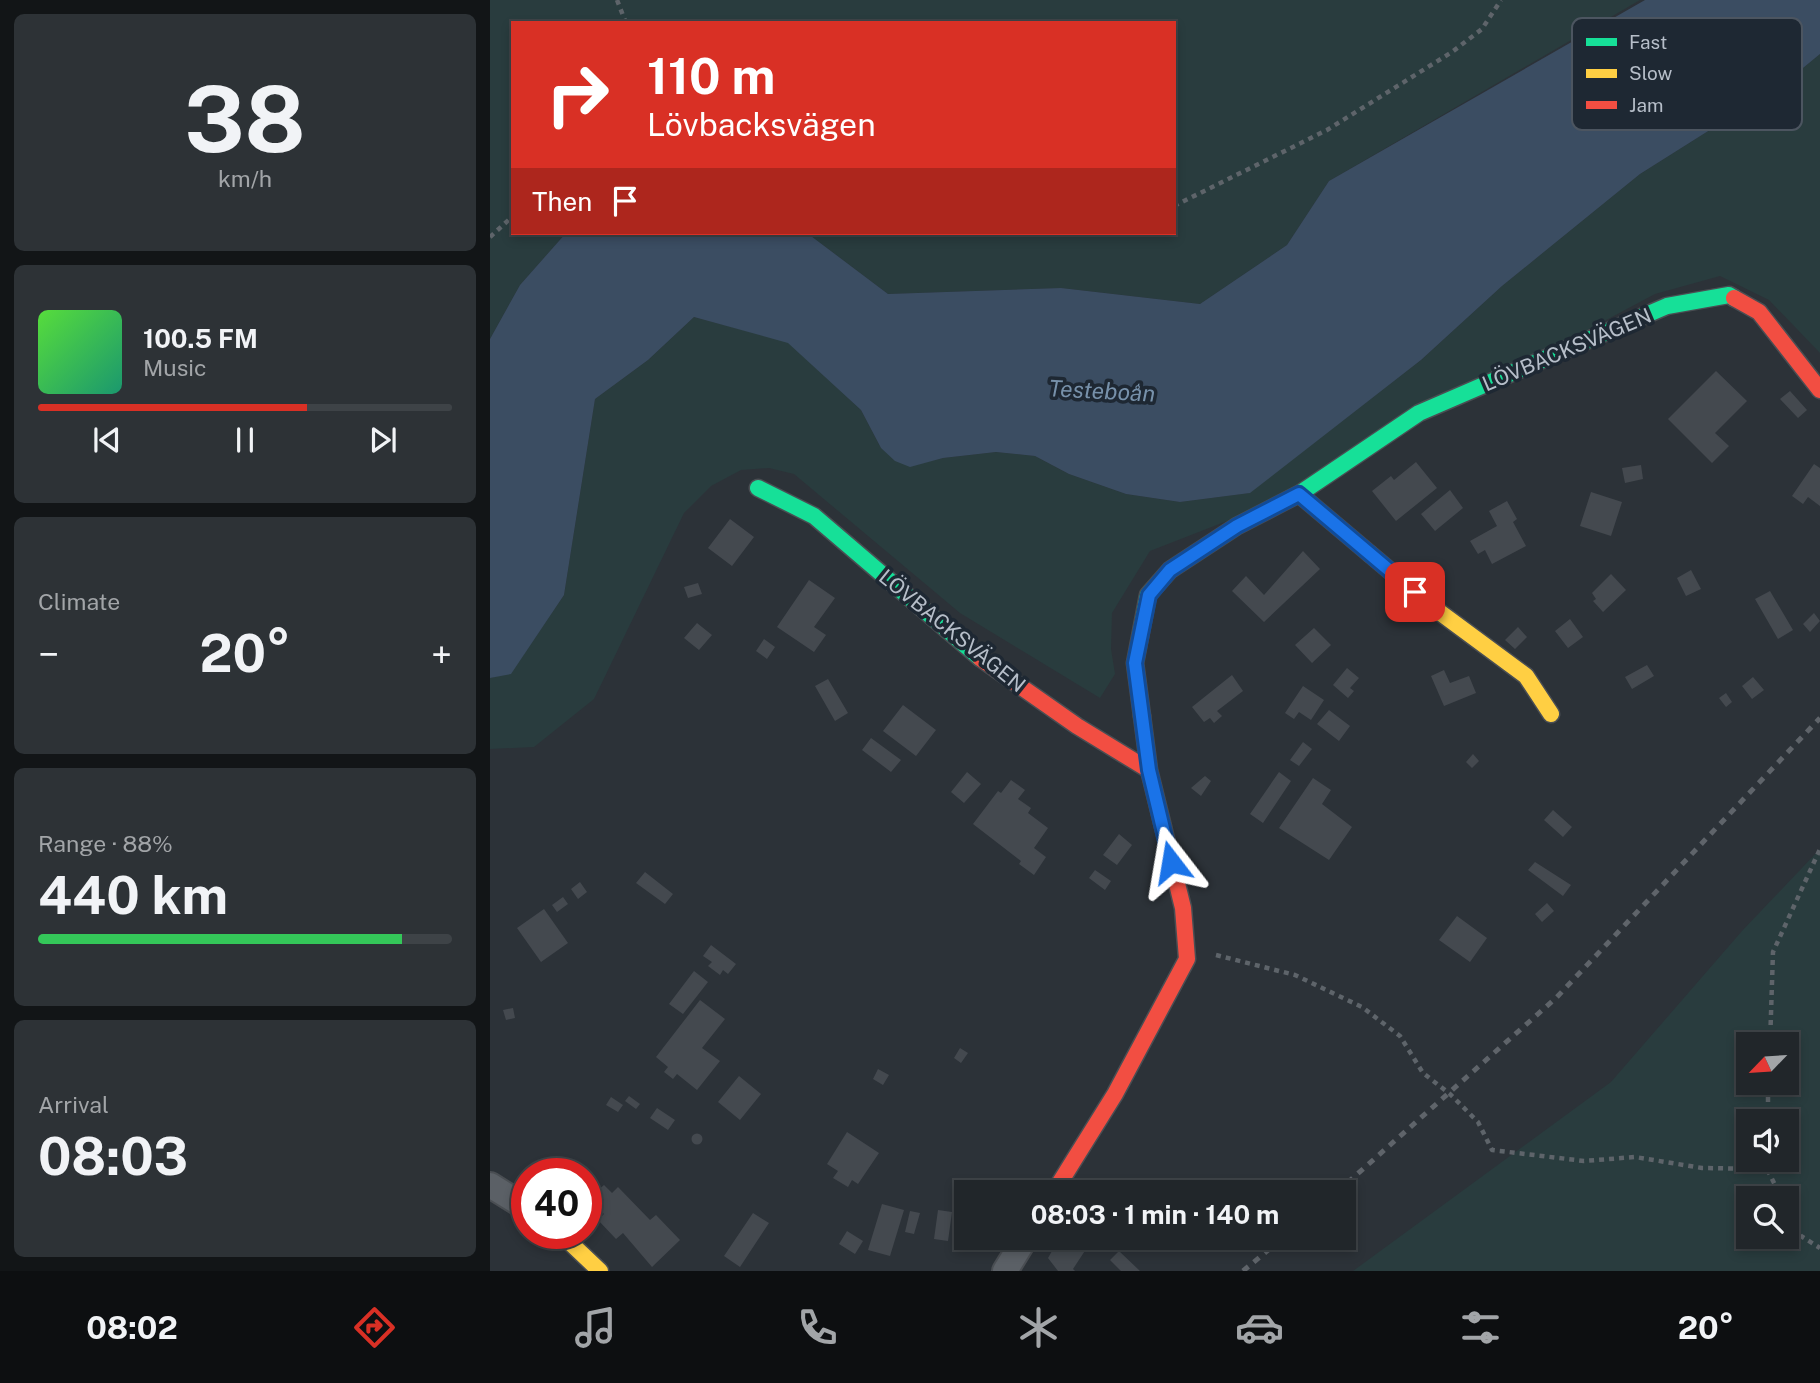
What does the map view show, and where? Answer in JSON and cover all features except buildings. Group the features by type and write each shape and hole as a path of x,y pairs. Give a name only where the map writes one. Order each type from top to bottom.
{"street":[{"name":"LÖVBACKSVÄGEN","path":"1187,959 1182,908 1149,770 1135,663 1149,595 1170,570 1237,526 1299,494 1419,413 1667,306 1729,295 1759,312 1820,390"},
{"name":"LÖVBACKSVÄGEN","path":"758,488 814,516 984,662 1077,726 1149,770"},
{"path":"1299,494 1434,608 1526,676 1551,714"},
{"path":"1061,1180 1115,1094 1187,959"},
{"path":"490,1185 511,1198"},
{"path":"577,1249 600,1271"},
{"path":"1004,1271 1018,1250"}],"path":[{"path":"617,0 624,21"},
{"path":"1176,205 1327,130 1452,52 1482,29 1501,0"},
{"path":"490,237 511,218"},
{"path":"1770,1032 1773,952 1820,849"},
{"path":"1187,959 1217,954 1253,962 1294,975 1362,1007 1400,1036 1423,1073 1450,1094 1478,1122 1492,1150 1584,1161 1635,1157 1702,1168 1736,1169"},
{"path":"1799,1232 1820,1248"}],"shaded area":[{"path":"490,0 1640,0 1609,18 1572,18 1572,40 1329,181 1287,245 1200,304 1061,288 888,294 810,235 1176,235 1176,21 511,21 511,235 564,235 520,285 490,339"},
{"path":"1820,54 1820,353 1769,300 1720,276 1655,294 1232,519 1150,551 1112,613 1111,649 1115,674 1100,698 960,613 794,474 769,468 741,470 711,486 684,513 594,699 534,747 490,749 490,678 511,673 564,595 595,399 648,360 694,317 788,342 861,410 881,448 910,466 943,458 996,452 1035,456 1069,474 1126,494 1180,502 1249,493 1421,360 1502,286 1640,174 1710,130 1802,130 1802,69"},
{"path":"1820,849 1820,1271 1353,1271 1611,1082 1742,931"}],"water":[{"path":"1645,0 1820,0 1820,54 1802,69 1802,18 1614,18"},
{"name":"Testeboån","path":"1572,42 1572,130 1710,130 1640,174 1502,286 1421,360 1250,493 1180,502 1126,494 1069,474 1035,456 996,452 943,458 910,467 895,461 881,448 861,410 788,343 694,317 648,360 595,399 564,595 511,674 490,678 490,339 520,285 564,235 810,235 888,294 1061,288 1200,304 1287,245 1329,181"}],"railway":[{"path":"1351,1180 1556,998 1820,718"},
{"path":"1243,1271 1268,1250"}],"traffic: fast":[{"path":"1299,494 1419,413 1667,306 1729,295 1734,298"},
{"path":"758,488 814,516 980,658"},
{"path":"1142,716 1135,663 1148,595 1170,570 1237,526 1299,494 1370,554"}],"traffic: slow":[{"path":"1370,554 1434,608 1526,676 1551,714"},
{"path":"577,1249 600,1271"}],"traffic: jam":[{"path":"1734,298 1759,312 1820,390"},
{"path":"980,658 1077,726 1149,770"},
{"path":"1061,1180 1115,1094 1187,959 1183,908 1149,770 1142,716"}],"route":[{"path":"1171,862 1149,770 1135,663 1149,595 1170,570 1237,526 1299,494 1415,592"}]}
